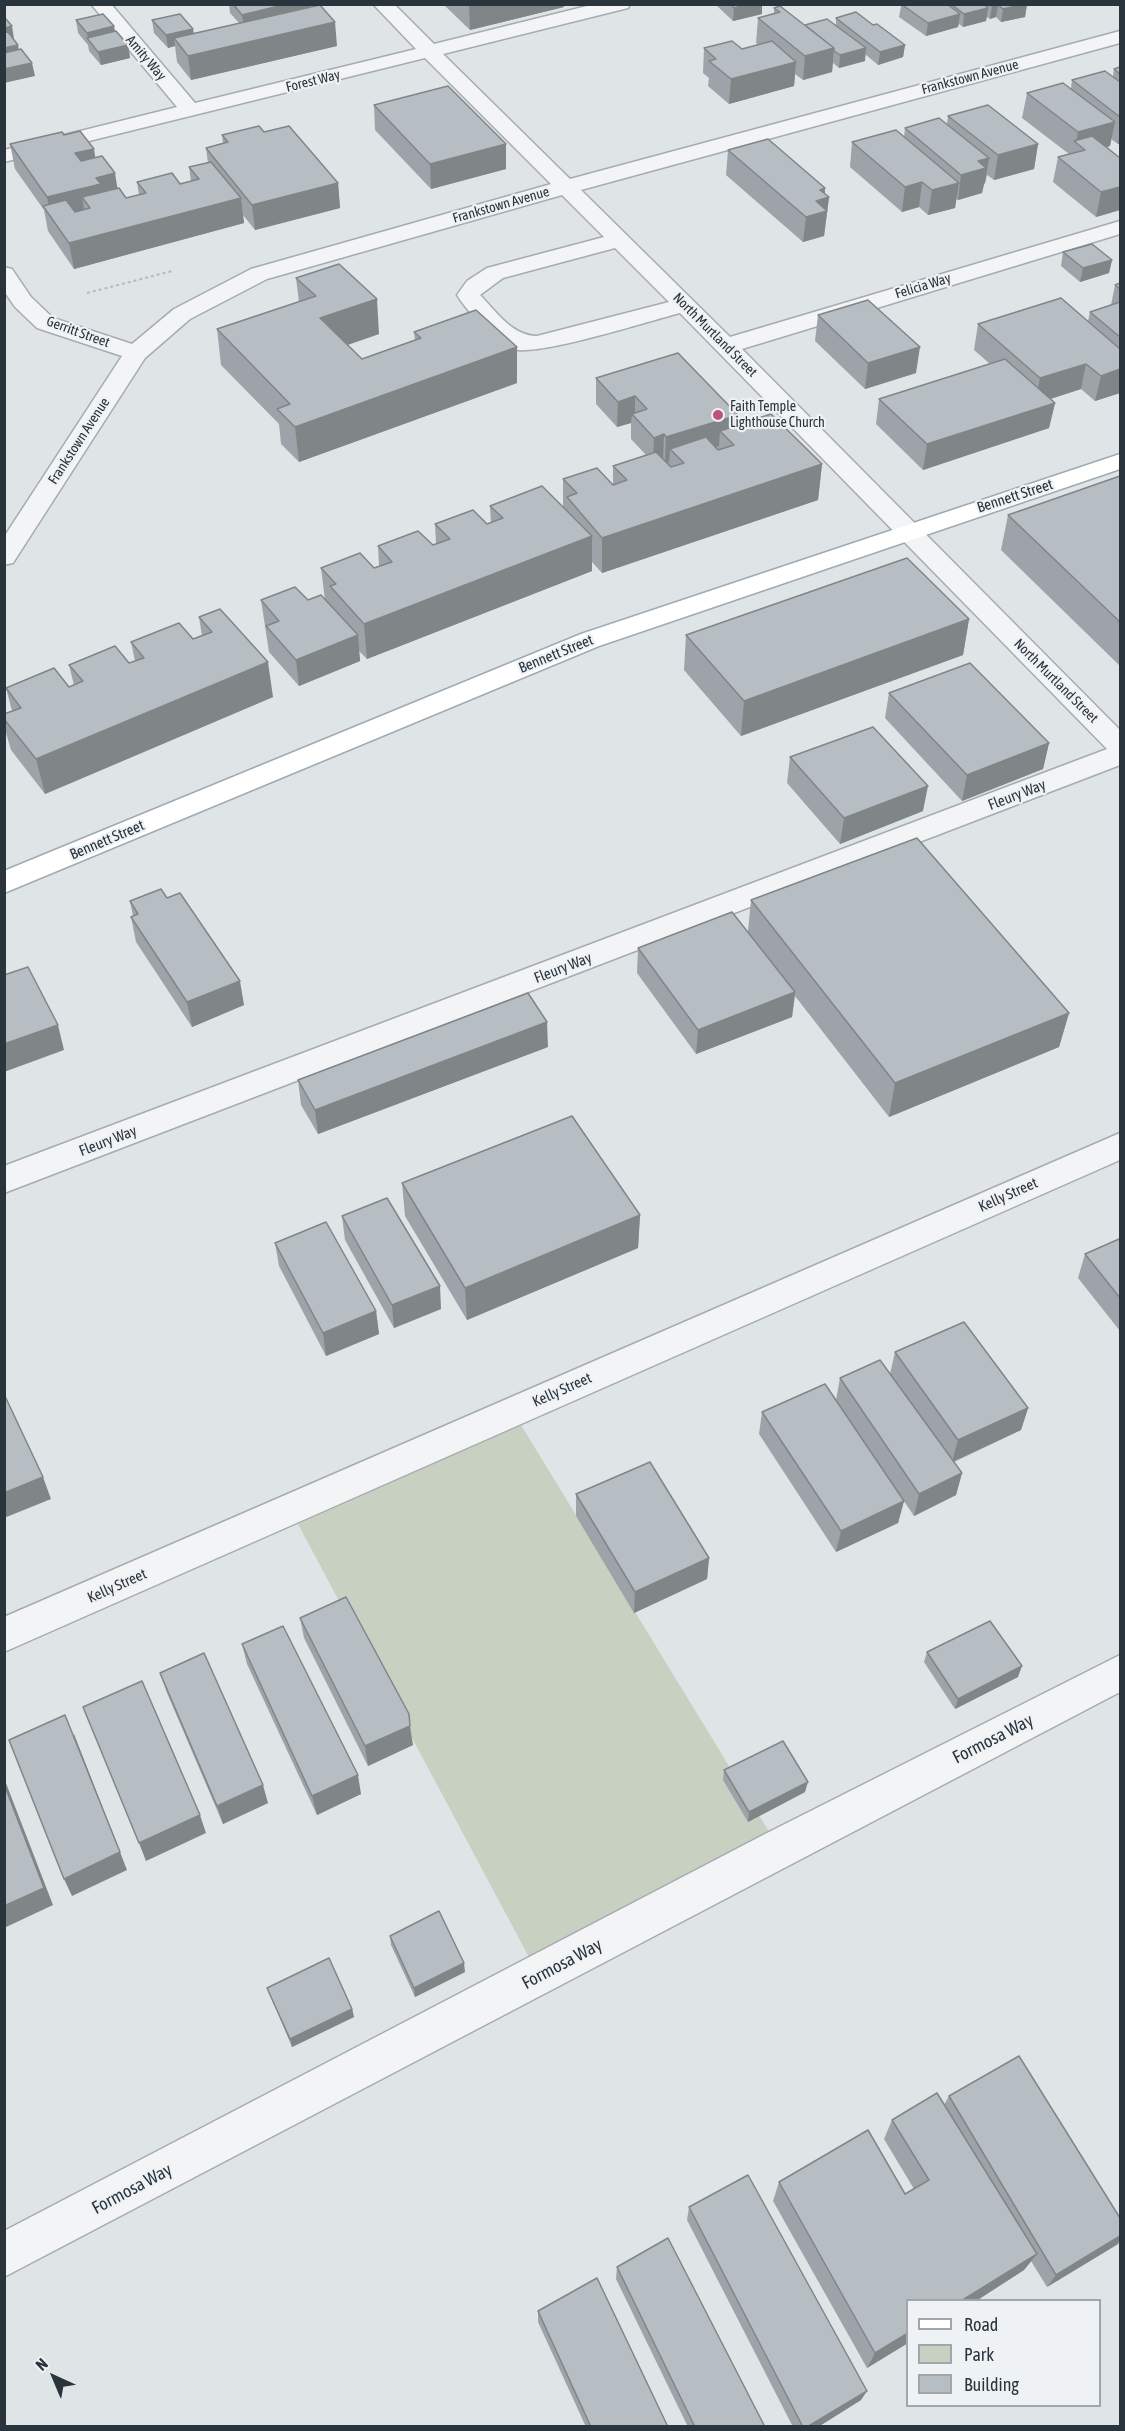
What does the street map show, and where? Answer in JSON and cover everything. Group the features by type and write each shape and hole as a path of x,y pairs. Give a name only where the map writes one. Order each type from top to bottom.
{"main road":[{"name":"Bennett Street","path":"4,883 590,640 1120,461"}],"street":[{"name":"Amity Way","path":"100,4 191,111"},
{"name":"North Murtland Street","path":"382,4 726,346 1120,746"},
{"name":"Forest Way","path":"4,156 621,4"},
{"name":"Frankstown Avenue","path":"4,557 136,353 182,314 259,274 564,187 1120,37"},
{"name":"Felicia Way","path":"726,346 1120,227"},
{"path":"620,240 495,273 475,286 468,295 501,330 519,343 537,343 684,305"},
{"name":"Gerritt Street","path":"4,274 14,304 45,322 136,353"},
{"name":"Fleury Way","path":"4,1180 1120,755"},
{"name":"Kelly Street","path":"4,1635 1120,1146"},
{"name":"Formosa Way","path":"4,2255 779,1848 1120,1673"}],"path":[{"path":"83,294 174,270"}],"green space":[{"path":"521,1425 779,1848 539,1976 298,1524"}],"building":[{"path":"233,4 287,4 242,15"},
{"path":"730,4 748,4 734,8"},
{"path":"901,4 947,4 960,14 928,23"},
{"path":"951,4 983,4 988,8 964,14"},
{"path":"990,4 1024,4 1003,9 998,5"},
{"path":"320,5 335,22 188,56 174,38"},
{"path":"780,6 834,48 805,56 758,18 780,12 774,8"},
{"path":"856,12 905,45 880,52 836,18"},
{"path":"103,14 114,26 87,33 76,20"},
{"path":"180,14 193,29 166,35 152,20"},
{"path":"4,19 6,19 12,26 4,28"},
{"path":"827,19 866,48 840,55 805,25"},
{"path":"116,31 128,45 98,52 87,38"},
{"path":"8,32 18,45 4,48 4,33"},
{"path":"732,41 742,49 772,41 796,62 731,79 709,61 716,59 704,48"},
{"path":"21,49 32,63 4,69 4,53"},
{"path":"1105,71 1120,82 1120,117 1072,80"},
{"path":"1063,83 1115,122 1078,132 1027,93"},
{"path":"448,86 506,144 430,164 374,105"},
{"path":"988,105 1038,144 998,155 948,116"},
{"path":"939,118 989,158 978,161 986,168 961,175 905,128"},
{"path":"259,126 264,132 289,126 338,183 252,205 206,148 228,142 222,135"},
{"path":"896,130 959,183 932,190 922,182 905,187 852,142"},
{"path":"80,131 94,149 75,153 81,161 102,156 115,173 96,178 101,184 47,197 10,144 62,132 64,135"},
{"path":"1092,136 1120,158 1120,187 1101,192 1058,157 1085,150 1074,141"},
{"path":"768,139 825,188 820,190 829,197 816,201 827,211 806,217 728,150"},
{"path":"211,162 241,198 69,243 43,206 66,200 75,212 90,208 82,197 119,188 126,198 146,193 137,182 172,173 180,184 199,179 189,167"},
{"path":"1092,244 1112,260 1083,268 1063,252"},
{"path":"339,264 377,299 320,318 362,359 421,338 414,332 476,310 517,347 295,427 277,409 290,404 217,329 316,296 296,278"},
{"path":"1061,298 1120,349 1120,369 1101,376 1086,364 1040,378 978,324"},
{"path":"868,300 920,347 868,363 818,315"},
{"path":"1120,302 1120,337 1090,312"},
{"path":"678,353 738,415 666,437 664,434 654,438 632,414 647,409 635,396 618,402 596,378"},
{"path":"1005,359 1055,403 927,444 879,399"},
{"path":"771,414 822,464 602,538 567,497 577,493 563,479 597,468 613,485 627,480 613,466 656,452 671,467 684,463 670,449 706,437 718,450 734,445 720,431"},
{"path":"1120,476 1120,622 1008,515"},
{"path":"542,486 592,536 364,624 330,586 336,584 321,568 360,553 374,568 392,562 378,546 418,531 433,545 450,539 435,524 473,510 487,524 503,518 490,506"},
{"path":"907,558 969,619 744,701 686,635"},
{"path":"295,587 308,600 321,595 358,635 296,660 266,626 279,621 261,600"},
{"path":"220,609 268,662 36,759 4,719 4,714 21,708 6,688 54,668 69,687 83,681 69,665 115,646 129,663 144,658 131,642 179,623 193,639 212,632 199,617"},
{"path":"970,663 1049,743 967,775 889,693"},
{"path":"873,727 928,786 844,818 790,757"},
{"path":"917,838 1069,1013 895,1083 751,900"},
{"path":"161,889 167,898 180,893 240,981 187,1002 131,917 138,914 130,901"},
{"path":"732,912 795,992 698,1030 638,948"},
{"path":"28,967 58,1025 4,1044 4,975"},
{"path":"528,993 547,1022 315,1110 298,1080"},
{"path":"572,1116 640,1215 465,1288 402,1183"},
{"path":"387,1198 440,1286 392,1305 342,1216"},
{"path":"326,1222 376,1311 323,1333 275,1243"},
{"path":"1119,1239 1120,1241 1120,1298 1085,1254"},
{"path":"964,1322 1028,1408 958,1440 895,1352"},
{"path":"880,1360 962,1473 919,1494 840,1378"},
{"path":"825,1384 904,1501 841,1531 762,1412"},
{"path":"4,1394 43,1477 4,1493"},
{"path":"650,1462 709,1558 635,1592 576,1494"},
{"path":"346,1597 409,1714 410,1726 365,1746 300,1618"},
{"path":"990,1621 1022,1666 958,1699 927,1652"},
{"path":"283,1626 358,1775 312,1796 242,1644"},
{"path":"204,1653 263,1785 217,1806 160,1673"},
{"path":"142,1681 200,1815 139,1843 83,1707"},
{"path":"65,1715 120,1852 64,1879 9,1740"},
{"path":"783,1741 808,1782 749,1812 724,1770"},
{"path":"4,1784 44,1888 4,1906"},
{"path":"439,1911 464,1963 414,1988 390,1936"},
{"path":"329,1958 352,2009 290,2039 267,1988"},
{"path":"1019,2056 1120,2218 1120,2236 1056,2275 949,2096"},
{"path":"937,2093 1037,2254 964,2299 906,2299 906,2334 875,2353 779,2182 868,2130 905,2194 929,2180 892,2120"},
{"path":"748,2175 867,2391 807,2427 803,2427 689,2207"},
{"path":"668,2238 765,2427 695,2427 617,2267"},
{"path":"597,2278 668,2427 591,2427 538,2311"}],"place":[{"name":"Faith Temple Lighthouse Church","path":"718,415"}]}
